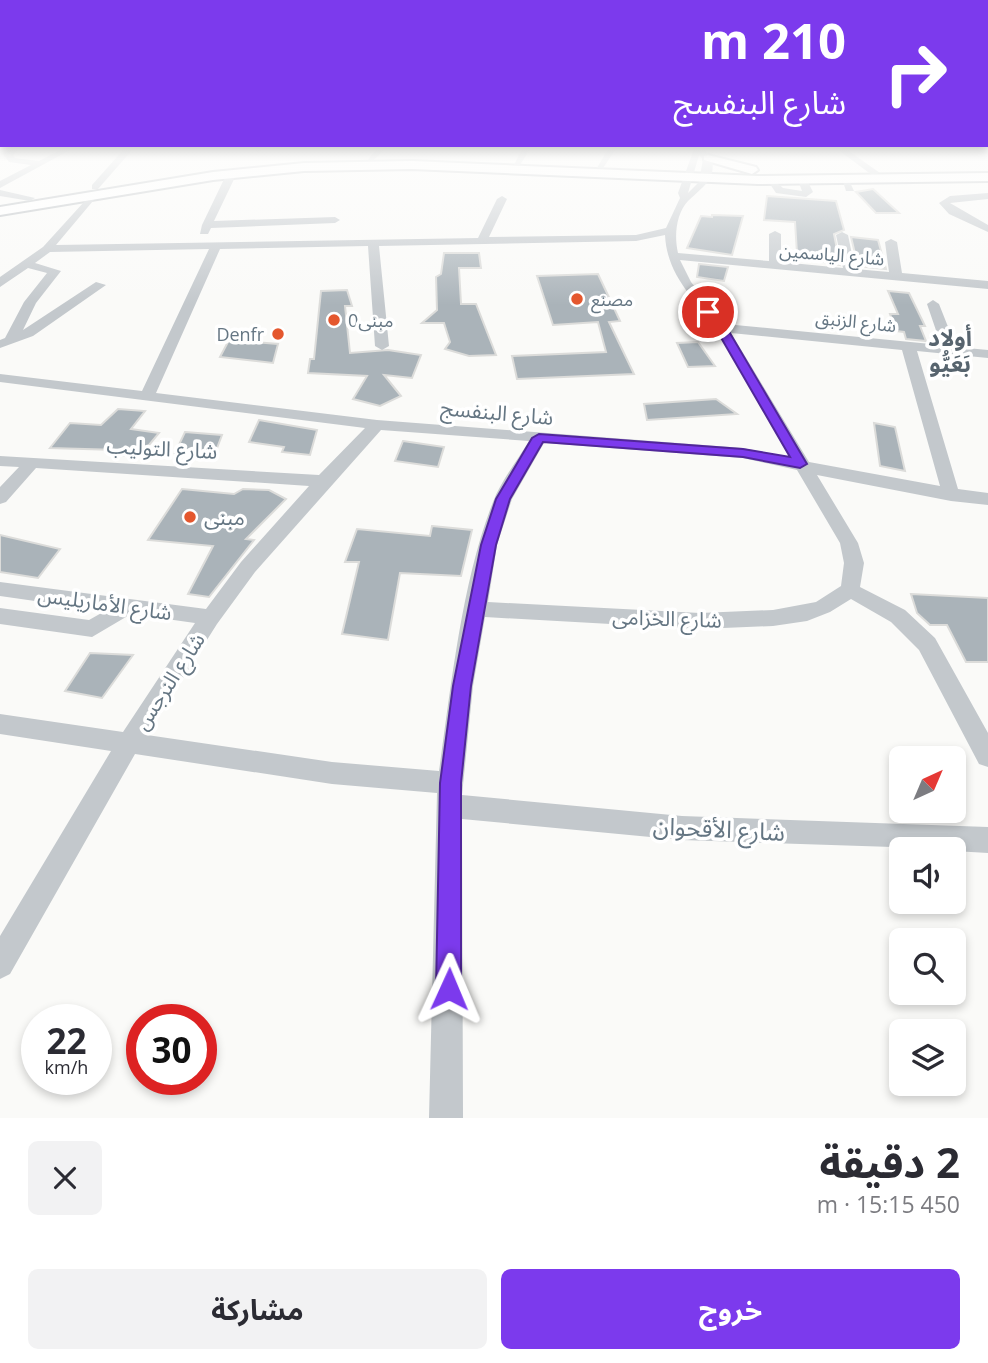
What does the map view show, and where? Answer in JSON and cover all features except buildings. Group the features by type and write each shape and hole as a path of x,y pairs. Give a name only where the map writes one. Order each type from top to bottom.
{"main road":[{"path":"0,211 46,201"}],"street":[{"path":"0,283 47,249 86,201"},
{"path":"197,246 218,201"},
{"path":"481,242 501,201"},
{"path":"685,201 670,244 695,297 721,328 849,543 854,563 850,590 898,616 927,644 988,756"},
{"path":"947,201 944,203 953,212 988,229"},
{"path":"207,225 335,220"},
{"path":"775,234 775,267"},
{"path":"842,235 850,272"},
{"name":"شارع الياسمين","path":"47,249 636,238 775,267 988,285"},
{"path":"891,242 896,277"},
{"path":"373,244 382,345"},
{"path":"146,398 216,246"},
{"path":"2,264 30,261 55,271 30,302 6,342"},
{"path":"6,342 28,333 100,285"},
{"path":"933,304 950,350"},
{"name":"شارع الزنبق","path":"721,328 950,350 987,357"},
{"path":"908,346 951,495"},
{"name":"شارع البنفسج","path":"0,378 377,425 743,453 856,478 988,499"},
{"name":"شارع النرجس","path":"0,964 130,742 210,617 284,523 377,425"},
{"path":"446,1118 451,794 462,686 488,545 503,499 539,438"},
{"name":"شارع التوليب","path":"0,461 322,481"},
{"path":"0,498 32,463"},
{"name":"شارع الأماريليس","path":"0,589 210,617"},
{"name":"شارع الخزامى","path":"478,609 699,621 773,618 800,615 823,607 850,590"},
{"path":"0,617 92,629 128,606"},
{"name":"شارع الأقحوان","path":"0,724 682,828 988,840"}],"place":[{"name":"مصنع","path":"577,299"},
{"name":"مبنى0","path":"334,320"},
{"name":"Denfr","path":"278,334"},
{"name":"مبنى","path":"190,517"}],"district":[{"name":"أولاد بَعَيُّو","path":"950,350"}],"route":[{"path":"449,989 452,806 450,783 462,686 488,545 503,499 539,438 743,453 800,464 721,328 708,312"}]}
